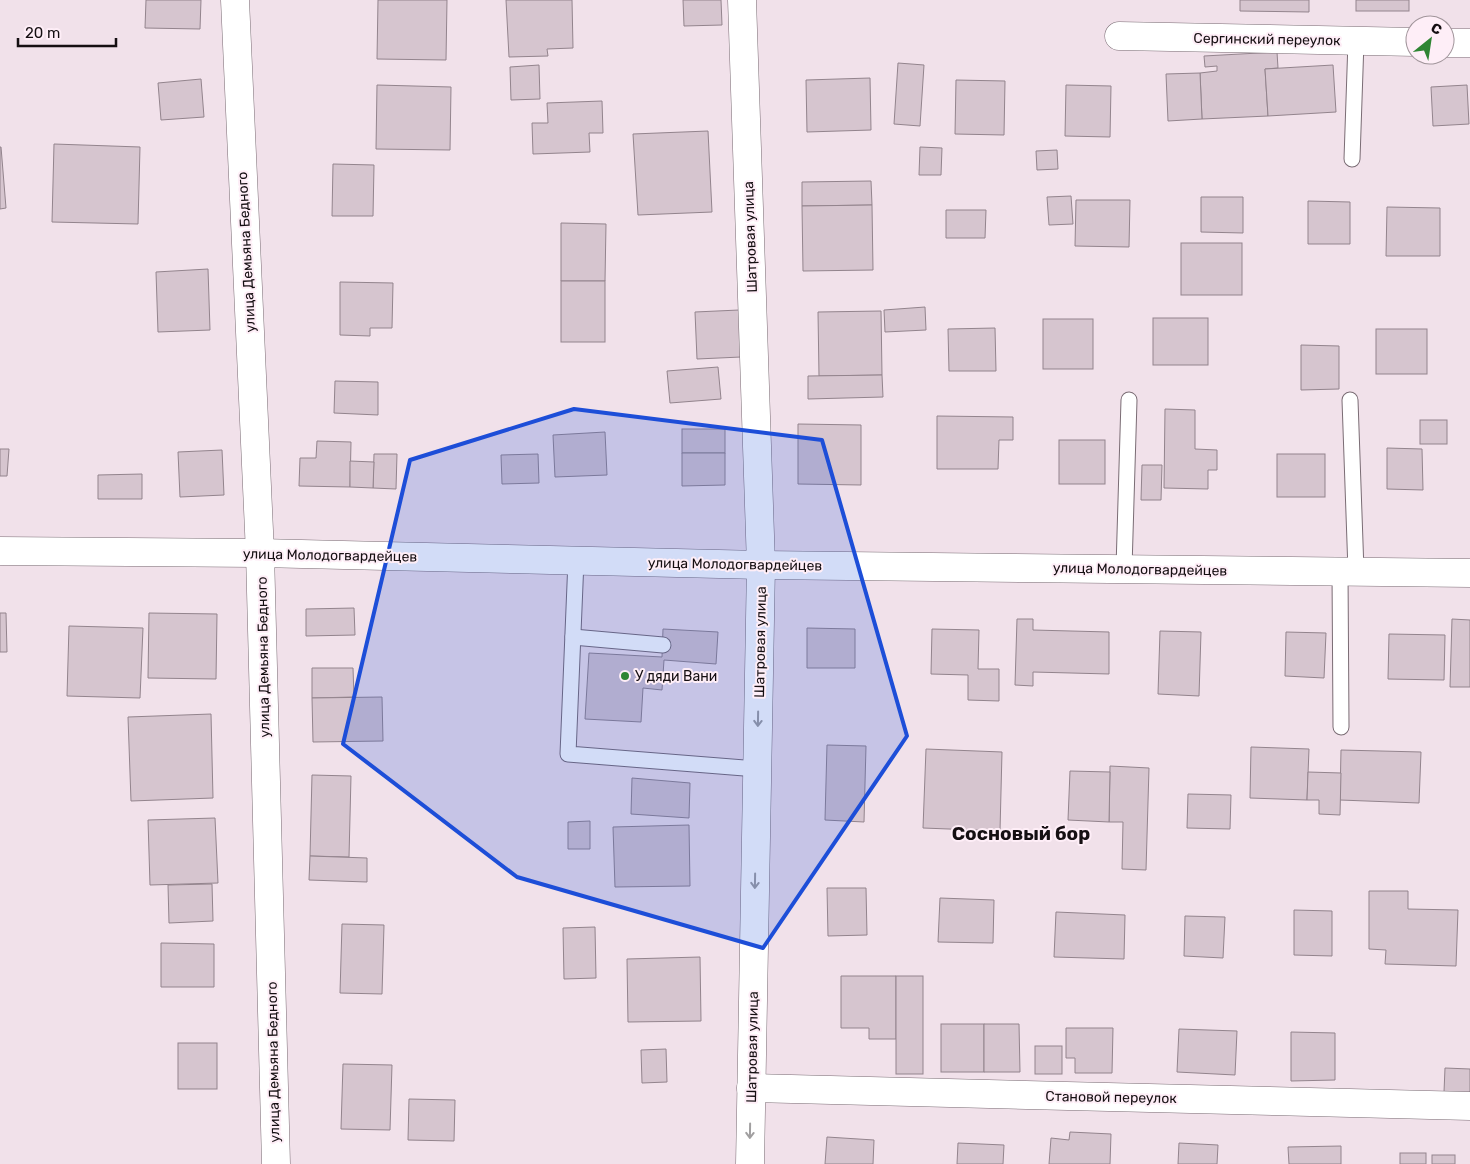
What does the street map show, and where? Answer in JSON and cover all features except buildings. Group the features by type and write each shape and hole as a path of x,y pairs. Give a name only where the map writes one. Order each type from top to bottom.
{"street":[{"name":"улица Демьяна Бедного","path":"235,0 260,553 276,1164"},
{"name":"Шатровая улица","path":"742,0 761,565 750,1164"},
{"name":"Сергинский переулок","path":"1120,36 1405,42"},
{"path":"1455,43 1470,43"},
{"name":"улица Молодогвардейцев","path":"0,551 260,553 761,565 1470,573"},
{"name":"Становой переулок","path":"751,1088 1470,1106"}],"lane":[{"path":"1352,160 1356,41"},
{"path":"1124,568 1129,400"},
{"path":"1341,727 1348,571 1350,400"},
{"path":"576,560 568,754 757,769"},
{"path":"572,637 662,644"}],"highlighted area":[{"path":"574,409 822,440 907,736 763,948 517,877 343,744 410,460"}],"place":[{"name":"У дяди Вани","path":"625,676"}],"district":[{"name":"Сосновый бор","path":"1021,833"}]}
